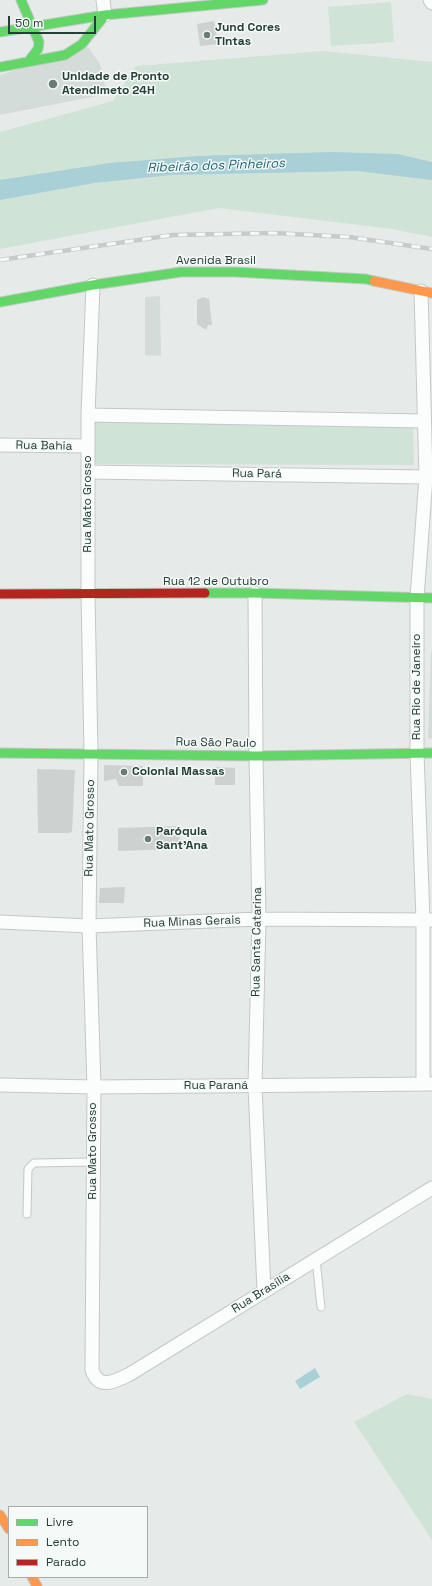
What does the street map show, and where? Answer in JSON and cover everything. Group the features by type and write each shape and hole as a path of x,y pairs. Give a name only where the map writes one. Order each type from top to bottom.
{"main road":[{"path":"21,0 40,42 38,49 28,62"},
{"path":"0,32 105,15 263,0"},
{"path":"0,67 65,55 82,44 105,15"},
{"name":"Avenida Brasil","path":"0,302 93,285 181,272 235,272 366,279 427,292"},
{"name":"Rua 12 de Outubro","path":"0,594 255,593 432,598"},
{"name":"Rua São Paulo","path":"0,753 256,756 334,756 432,753"},
{"path":"0,1515 8,1527"}],"street":[{"path":"103,0 105,15"},
{"name":"Rua Mato Grosso","path":"92,1370 94,1087 89,926 92,753 88,594 88,415 93,285"},
{"name":"Rua Rio de Janeiro","path":"427,292 424,421 429,445 417,598 417,753 428,920 427,1084"},
{"path":"88,415 424,421"},
{"name":"Rua Bahia","path":"0,445 88,446"},
{"name":"Rua Pará","path":"88,472 426,477"},
{"name":"Rua Santa Catarina","path":"255,593 258,919 255,1086 264,1291"},
{"name":"Rua Minas Gerais","path":"0,922 89,926 258,919 428,920"},
{"name":"Rua Paraná","path":"0,1085 94,1087 427,1084"},
{"name":"Rua Brasília","path":"92,1370 95,1378 100,1382 114,1383 432,1188"}],"lane":[{"path":"27,1214 28,1169 34,1163 93,1162"},
{"path":"316,1259 321,1307"}],"shaded area":[{"name":"Unidade de Pronto Atendimeto 24H","path":"88,47 100,64 107,94 0,115 0,75"},
{"path":"160,296 161,356 145,355 145,297"},
{"path":"432,651 432,739 428,738"}],"green space":[{"path":"391,2 394,42 331,46 328,7"},
{"path":"324,51 432,62 432,237 392,229 219,208 0,249 0,132 113,101 136,66"},
{"path":"91,416 413,423 414,465 92,464"},
{"path":"407,1394 432,1399 432,1540 354,1422"}],"water":[{"name":"Ribeirão dos Pinheiros","path":"332,152 398,154 432,162 432,180 358,171 171,175 94,183 0,200 0,180 110,163 198,156"},
{"path":"315,1368 320,1377 300,1389 295,1381"}],"building":[{"name":"Jund Cores Tintas","path":"214,21 218,44 200,46 197,24"},
{"path":"203,297 209,299 212,325 208,325 206,330 197,324 197,300"},
{"name":"Colonial Massas","path":"104,765 143,766 143,786 119,786 116,779 104,781"},
{"path":"215,767 235,768 235,785 215,785"},
{"path":"37,769 75,770 72,832 38,833"},
{"name":"Paróquia Sant'Ana","path":"179,826 180,849 118,851 118,828"},
{"path":"125,887 124,903 99,903 100,888"}],"railway":[{"path":"0,260 173,235 274,233 349,237 432,249"}],"traffic: fast":[{"path":"21,0 39,42 38,49 28,62"},
{"path":"105,15 263,0"},
{"path":"0,32 105,15"},
{"path":"0,67 65,55 82,44 105,15"},
{"path":"0,302 93,285 181,272 235,272 366,279 374,281"},
{"path":"205,593 432,598"},
{"path":"0,753 256,756 432,753"}],"traffic: slow":[{"path":"374,281 432,293"},
{"path":"0,1515 8,1527"},
{"path":"33,1578 37,1586"}],"traffic: jam":[{"path":"0,594 205,593"}],"place":[{"name":"Jund Cores Tintas","path":"207,35"},
{"name":"Unidade de Pronto Atendimeto 24H","path":"53,84"},
{"name":"Colonial Massas","path":"124,772"},
{"name":"Paróquia Sant'Ana","path":"148,839"}]}
